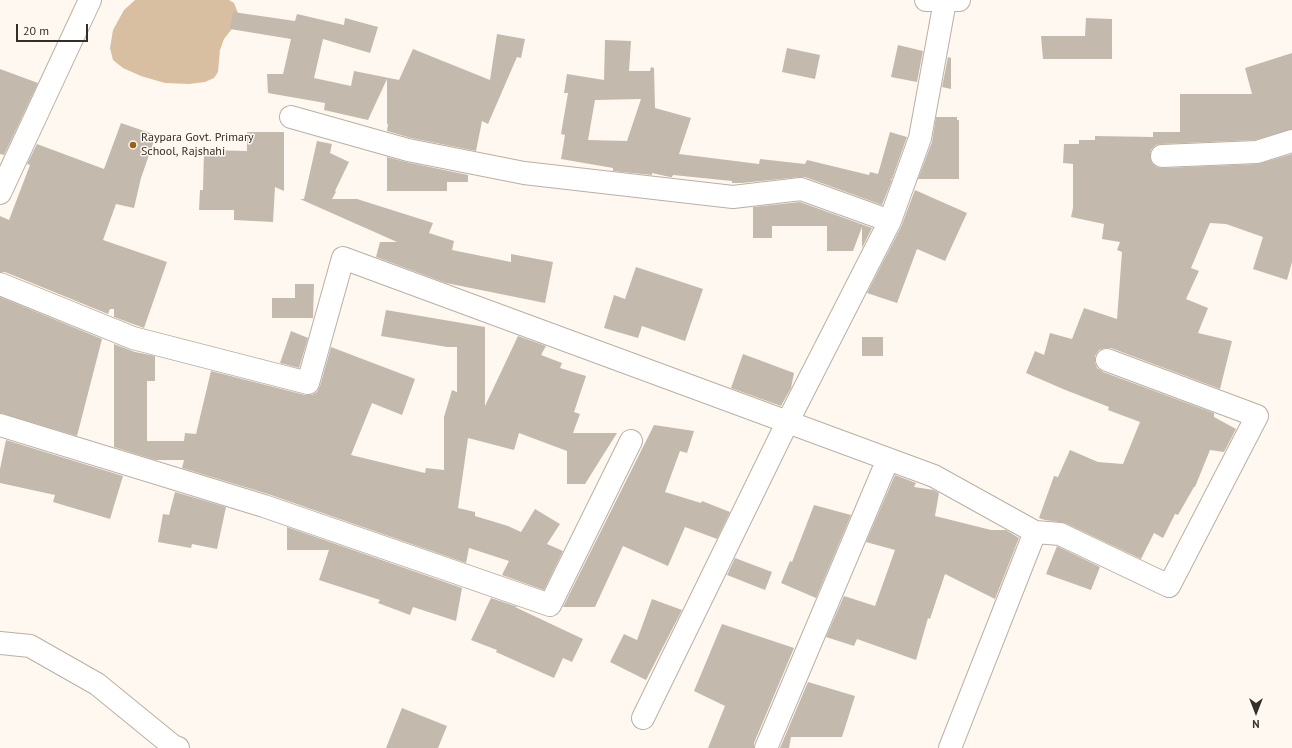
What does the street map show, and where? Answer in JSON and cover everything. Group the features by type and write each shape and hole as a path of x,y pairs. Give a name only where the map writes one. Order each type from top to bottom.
{"street":[{"path":"0,193 90,0"},
{"path":"643,718 788,423 890,221 920,138 943,0"},
{"path":"291,117 408,150 524,173 733,197 801,189 890,221"},
{"path":"1162,156 1257,152 1292,141"},
{"path":"0,284 133,338 308,382 342,258 934,476 1034,532 1060,534 1168,586 1257,416 1107,360"},
{"path":"0,425 264,506 550,605 631,441"},
{"path":"766,748 888,460"},
{"path":"950,748 1034,532"},
{"path":"0,643 30,646 97,684 173,746 178,748"}],"shaded area":[{"path":"135,0 229,0 234,3 238,13 235,25 224,39 220,50 218,72 214,78 205,82 189,84 165,83 141,76 123,68 113,60 110,48 113,30 124,10"}],"building":[{"path":"233,12 295,21 297,14 344,25 345,18 378,27 370,53 323,39 314,78 351,86 354,71 399,80 413,49 490,80 497,34 525,39 521,58 517,57 488,124 482,121 476,151 411,138 387,131 387,79 368,120 324,110 325,103 268,93 267,74 283,74 291,39 230,29"},
{"path":"1086,18 1112,19 1112,59 1043,59 1041,36 1085,36"},
{"path":"605,40 631,41 629,71 650,71 651,67 654,68 655,108 691,118 679,154 759,164 760,159 805,164 807,160 869,175 870,172 878,174 890,132 907,137 892,179 890,179 892,180 882,205 805,177 732,183 732,181 673,175 670,177 652,173 652,175 613,171 613,168 561,159 565,135 561,134 568,93 564,93 567,74 604,80","holes":["641,99 627,141 588,140 595,100"]},
{"path":"898,45 923,51 917,82 891,77"},
{"path":"787,48 820,55 815,79 782,72"},
{"path":"1292,53 1292,129 1255,140 1161,144 1156,145 1151,150 1150,156 1152,163 1157,167 1163,168 1258,164 1292,154 1292,262 1287,280 1253,269 1263,237 1226,224 1210,223 1191,268 1199,271 1186,299 1208,308 1198,333 1232,341 1220,389 1111,348 1099,350 1095,356 1097,368 1103,372 1214,413 1214,417 1236,429 1224,452 1210,450 1195,487 1178,515 1175,514 1163,538 1154,533 1141,559 1065,523 1039,518 1054,476 1058,477 1070,450 1098,462 1123,464 1140,422 1108,410 1109,407 1026,373 1035,351 1044,355 1050,333 1072,339 1084,308 1117,319 1122,252 1117,250 1120,242 1102,239 1104,224 1071,217 1073,208 1073,164 1063,163 1064,144 1079,144 1079,140 1095,140 1095,136 1153,137 1153,132 1180,132 1180,94 1252,94 1245,68"},
{"path":"948,57 951,58 951,89 942,87"},
{"path":"0,69 38,83 4,155 0,154"},
{"path":"936,117 957,117 957,120 959,120 959,179 918,179 932,142"},
{"path":"121,123 156,135 141,178 134,208 116,204 103,240 167,262 144,328 114,317 114,309 110,309 108,314 5,272 0,272 0,216 9,220 30,165 27,164 37,144 104,169"},
{"path":"247,132 284,132 284,191 275,187 273,222 234,220 234,210 199,210 200,190 203,190 204,150 247,151"},
{"path":"317,141 332,144 330,153 349,162 332,199 357,199 433,223 429,233 454,241 452,250 511,262 511,254 553,262 545,303 446,283 376,257 380,242 397,242 300,199 304,199"},
{"path":"387,157 468,175 468,182 447,182 447,191 387,191"},
{"path":"915,190 967,213 945,261 917,249 897,303 867,293 901,227"},
{"path":"800,202 872,228 862,248 862,227 853,251 827,251 827,226 772,226 772,238 753,238 753,207"},
{"path":"636,267 703,289 685,341 642,326 638,338 604,328 614,295 625,299"},
{"path":"295,284 314,284 313,318 272,318 272,298 295,298"},
{"path":"0,297 102,339 77,436 0,413"},
{"path":"386,310 485,327 485,406 518,336 546,346 541,355 562,363 560,368 586,376 574,412 580,414 573,433 617,433 585,484 567,484 567,451 519,433 514,450 468,438 458,508 475,512 475,516 508,526 521,532 535,509 560,524 547,544 563,551 544,590 502,575 509,561 469,548 466,563 268,494 182,468 184,460 155,460 114,447 114,344 135,352 155,356 155,381 147,381 147,441 184,441 185,433 196,434 211,371 305,395 312,395 317,392 320,386 331,347 415,379 402,415 372,403 351,455 425,473 426,468 444,470 444,417 452,390 457,392 457,347 447,347 381,336"},
{"path":"291,331 308,338 299,368 280,363"},
{"path":"862,337 883,337 883,356 862,356"},
{"path":"743,354 794,373 791,388 781,406 731,388"},
{"path":"654,425 694,431 687,453 680,451 665,492 701,503 702,501 730,512 717,539 685,527 668,566 623,546 595,607 563,607"},
{"path":"6,440 123,476 110,519 53,502 55,495 0,483 0,469"},
{"path":"895,475 916,483 914,487 934,490 939,493 935,516 991,530 1006,530 1019,538 995,599 945,574 930,619 928,618 916,660 857,639 854,646 826,637 844,596 875,606 895,550 866,542"},
{"path":"175,492 226,507 217,549 192,544 191,548 158,542 163,514 169,515"},
{"path":"814,505 851,515 816,598 781,583 790,561 792,562"},
{"path":"287,527 462,588 456,621 413,607 410,615 378,603 380,600 319,580 329,550 287,550"},
{"path":"1057,546 1100,567 1091,590 1046,574"},
{"path":"735,558 772,572 765,590 727,575"},
{"path":"491,598 518,607 515,607 583,639 572,662 563,658 554,678 496,652 497,650 471,640"},
{"path":"652,599 682,610 646,680 610,662 624,634 637,640"},
{"path":"722,624 794,648 754,743 754,748 708,748 725,706 694,691"},
{"path":"808,682 855,696 842,737 791,737 789,748 780,748"},
{"path":"402,708 447,726 438,748 386,748"}],"place":[{"name":"Raypara Govt. Primary School, Rajshahi","path":"133,145"}]}
